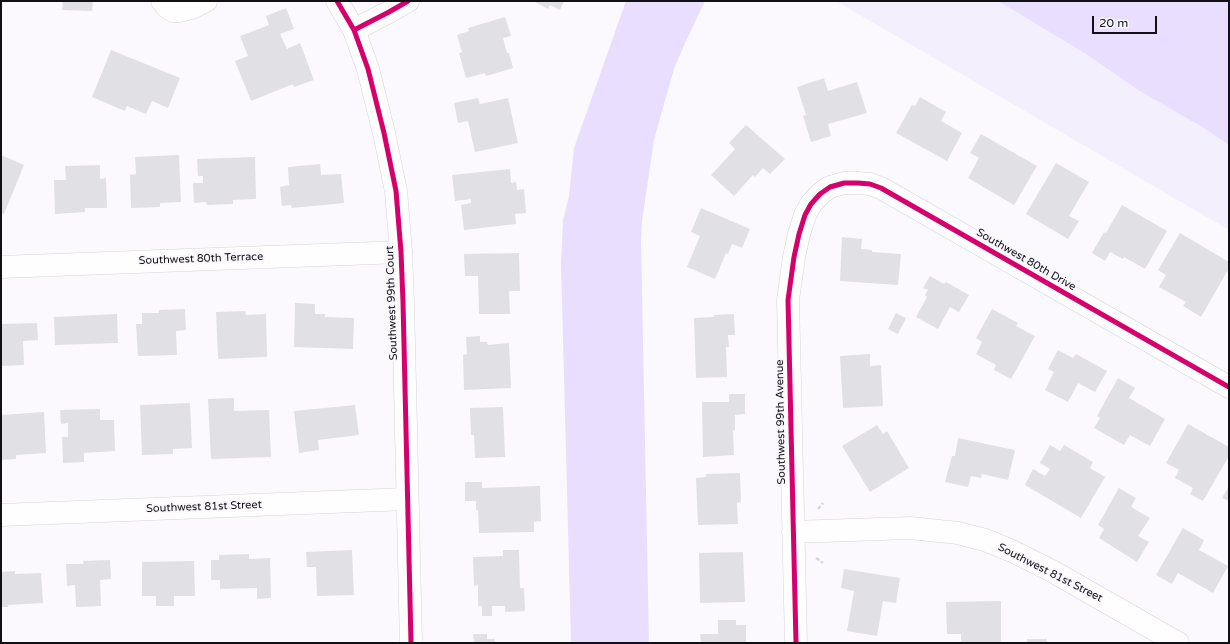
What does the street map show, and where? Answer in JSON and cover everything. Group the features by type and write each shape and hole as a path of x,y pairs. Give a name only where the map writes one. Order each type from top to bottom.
{"street":[{"path":"162,1 173,11 192,8 206,1"},
{"name":"Southwest 99th Court","path":"337,1 354,30 368,69 396,191 401,252 411,643"},
{"path":"354,30 408,1"},
{"name":"Southwest 80th Drive","path":"811,204 820,194 830,187 844,183 870,184 881,188 1229,387"},
{"name":"Southwest 99th Avenue","path":"796,643 788,300 790,279 799,234 805,215 811,204"},
{"name":"Southwest 80th Terrace","path":"1,267 401,252"},
{"name":"Southwest 81st Street","path":"1,514 407,499"},
{"name":"Southwest 81st Street","path":"793,532 910,528 958,533 985,540 1012,551 1052,571 1178,643"}],"path":[{"path":"814,556 823,563"}],"shaded area":[{"path":"626,1 705,1 674,69 654,140 642,221 641,240 649,643 571,643 561,263 563,220 569,196 574,148"},
{"path":"836,1 998,1 1086,54 1138,90 1202,127 1229,145 1229,230"},
{"path":"998,1 1229,1 1229,145 1202,127 1138,90 1086,54"}],"building":[{"path":"63,1 93,1 92,11 62,10"},
{"path":"533,1 564,1 560,10 550,5 548,9"},
{"path":"286,8 294,29 280,34 287,49 300,43 314,80 294,87 293,84 251,101 235,61 248,56 240,36 269,25 266,16"},
{"path":"505,17 511,36 503,38 513,68 486,76 485,73 466,78 459,53 462,52 457,35 469,31 468,28"},
{"path":"111,50 180,78 168,108 152,101 146,114 127,106 125,111 92,97"},
{"path":"824,78 828,91 857,82 867,113 828,124 831,136 811,142 803,116 806,115 797,87"},
{"path":"920,97 946,112 941,121 962,133 947,161 896,133 912,105 915,106"},
{"path":"478,98 480,104 508,98 518,143 475,152 468,121 458,123 454,103"},
{"path":"746,125 785,159 770,174 763,168 755,177 753,175 734,196 711,175 735,149 729,143"},
{"path":"981,134 1037,166 1014,205 968,178 979,158 970,153"},
{"path":"1,155 24,165 4,214 1,213"},
{"path":"179,155 181,202 160,203 160,207 131,208 130,175 136,174 135,157"},
{"path":"255,157 256,199 233,200 233,204 207,205 206,202 194,203 193,183 203,183 203,176 198,176 197,159"},
{"path":"1056,163 1089,182 1069,216 1079,221 1068,239 1026,214"},
{"path":"320,164 321,175 341,174 344,203 292,208 291,205 282,206 280,187 289,185 288,167"},
{"path":"100,165 100,179 106,178 107,208 85,208 85,212 55,214 54,180 66,180 65,166"},
{"path":"510,169 511,183 516,182 517,190 524,189 526,213 515,214 516,224 464,230 461,205 471,203 471,199 455,201 452,175"},
{"path":"1122,205 1167,231 1145,269 1124,257 1123,259 1110,252 1105,261 1092,253 1104,232 1106,233"},
{"path":"701,208 750,229 742,248 732,244 728,254 726,253 715,279 687,267 700,236 691,232"},
{"path":"1180,233 1229,262 1229,268 1201,317 1183,306 1186,302 1159,287 1166,275 1158,270"},
{"path":"842,237 862,239 861,249 872,250 872,252 901,254 898,285 840,281"},
{"path":"519,253 520,291 509,291 510,314 479,314 478,276 465,276 464,254"},
{"path":"930,276 944,284 946,282 969,295 959,312 950,307 938,329 916,317 927,297 925,295 928,290 923,288"},
{"path":"295,303 315,304 315,314 325,314 325,317 354,318 353,349 294,347"},
{"path":"185,309 186,330 176,331 177,355 138,356 136,324 142,324 142,313 159,313 159,310"},
{"path":"992,309 1018,323 1016,326 1035,336 1011,379 994,370 996,365 976,354 982,342 976,338"},
{"path":"245,311 246,315 266,314 267,357 218,359 216,312"},
{"path":"896,313 906,318 898,334 888,329"},
{"path":"117,314 118,343 55,345 54,317"},
{"path":"734,314 735,335 728,335 729,347 726,347 727,377 696,378 694,318"},
{"path":"37,323 38,340 23,341 24,365 1,366 1,324"},
{"path":"480,336 480,342 487,342 488,345 509,343 511,388 464,390 463,355 467,354 466,337"},
{"path":"1058,350 1073,358 1076,354 1107,371 1095,392 1078,383 1068,402 1045,390 1054,372 1048,369"},
{"path":"870,354 870,366 881,365 883,406 843,408 840,356"},
{"path":"1118,378 1135,388 1129,398 1165,419 1150,446 1130,435 1124,445 1094,428 1100,418 1097,416"},
{"path":"729,394 745,394 745,414 735,415 735,430 733,430 734,455 703,457 702,402 729,402"},
{"path":"234,398 234,411 269,410 271,457 211,459 208,399"},
{"path":"190,403 192,448 173,449 173,454 142,455 140,405"},
{"path":"355,405 359,435 318,440 319,450 299,453 294,411"},
{"path":"503,407 505,457 475,458 474,435 471,435 470,408"},
{"path":"100,409 100,420 114,420 115,451 84,453 84,462 63,463 62,437 68,437 68,423 61,424 60,410"},
{"path":"44,412 46,453 16,455 16,459 1,460 1,415"},
{"path":"1188,424 1229,447 1229,456 1203,501 1190,494 1193,488 1175,478 1179,470 1166,463"},
{"path":"877,425 883,434 887,431 909,468 870,492 842,446"},
{"path":"958,438 1015,450 1008,480 982,474 981,478 971,476 968,487 945,482 952,456 955,456"},
{"path":"1050,445 1060,451 1064,445 1093,462 1090,468 1105,477 1081,518 1025,485 1033,469 1045,476 1050,469 1040,463"},
{"path":"740,473 741,502 737,503 738,524 698,525 696,478 706,477 706,474"},
{"path":"465,482 482,482 482,488 540,486 541,521 534,522 534,532 479,533 476,501 465,501"},
{"path":"1229,486 1229,501 1222,498"},
{"path":"1119,488 1136,498 1131,507 1150,518 1138,536 1149,542 1137,562 1099,538 1104,529 1098,525"},
{"path":"1183,528 1204,540 1199,550 1228,566 1213,593 1178,573 1172,584 1156,575"},
{"path":"352,550 354,595 317,596 316,567 307,567 306,552"},
{"path":"503,550 519,550 520,588 524,588 525,611 505,612 505,606 492,606 492,616 482,616 482,606 478,606 478,585 474,586 473,557 503,556"},
{"path":"743,552 745,602 700,603 699,553"},
{"path":"249,554 249,559 270,558 271,598 257,599 257,588 220,589 220,580 211,580 211,560 219,560 219,555"},
{"path":"110,560 111,579 100,580 101,606 76,607 75,585 67,586 66,564 84,564 83,561"},
{"path":"194,561 195,596 174,596 174,606 156,606 156,596 142,596 142,562"},
{"path":"844,569 900,578 896,603 883,601 877,636 847,631 854,591 841,588"},
{"path":"15,571 15,574 41,573 43,603 8,605 8,607 1,607 1,572"},
{"path":"1001,601 1001,643 961,643 961,634 947,634 946,602"},
{"path":"718,620 736,620 736,625 746,625 746,643 701,643 700,634 718,634"},
{"path":"473,634 487,634 487,639 495,639 495,643 474,643"},
{"path":"1027,639 1047,639 1047,643 1027,643"}],"cycle path":[{"path":"337,1 354,30 368,69 384,133 396,191 403,302 411,643"},
{"path":"354,30 408,1"},
{"path":"796,643 788,300 794,257 805,215 811,204 820,194 830,187 844,183 858,183 870,184 881,188 1229,387"}]}
